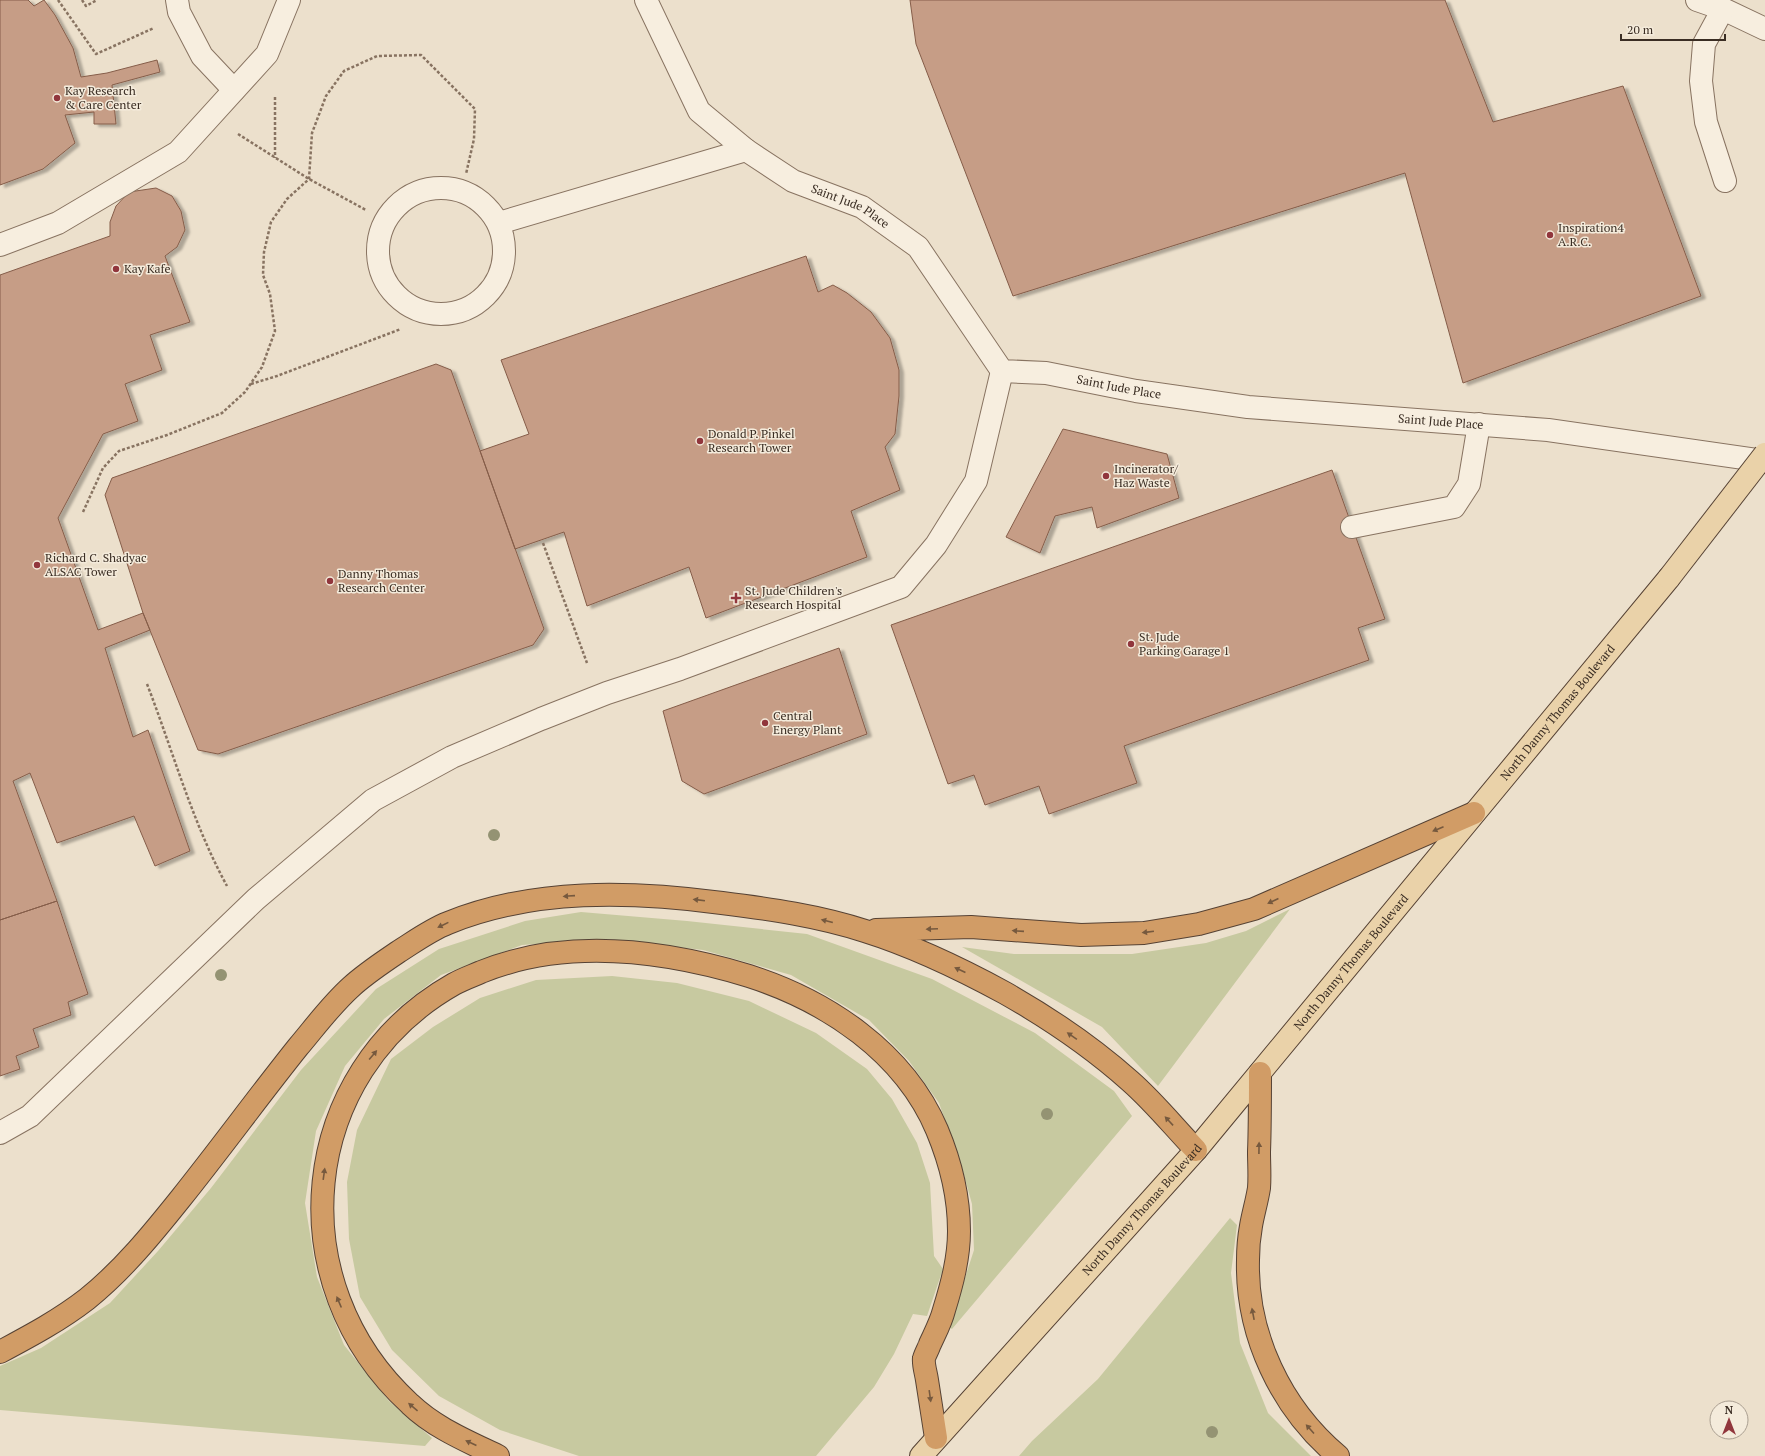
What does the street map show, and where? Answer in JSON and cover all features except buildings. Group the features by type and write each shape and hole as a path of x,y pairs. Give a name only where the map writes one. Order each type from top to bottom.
{"highway":[{"path":"864,931 970,927 1081,935 1144,932 1199,924 1254,910 1474,813"},
{"path":"0,1352 58,1320 90,1296 153,1234 281,1068 319,1022 352,986 388,958 445,924 509,904 547,897 584,895 689,898 748,906 807,916 864,931 913,949 1006,994 1050,1021 1092,1050 1132,1082 1196,1150"},
{"path":"498,1456 444,1431 410,1405 382,1376 364,1351 349,1326 336,1295 325,1254 322,1215 324,1175 332,1135 348,1092 366,1063 391,1034 421,1006 456,983 497,966 539,955 585,951 632,952 677,957 722,968 768,982 812,1002 872,1042 897,1067 918,1096 936,1126 947,1156 955,1192 959,1231 954,1278 941,1320 924,1357 936,1438"},
{"path":"1260,1073 1259,1187 1250,1228 1248,1260 1249,1294 1256,1327 1267,1360 1282,1391 1302,1419 1338,1456"}],"main road":[{"name":"North Danny Thomas Boulevard","path":"921,1456 1196,1150 1474,813 1542,734 1669,578 1765,454"}],"street":[{"path":"177,0 179,12 202,56 234,90"},
{"path":"0,245 58,223 178,152 268,54 289,0"},
{"name":"Saint Jude Place","path":"646,0 699,110 746,150 793,181 862,207 918,247 1002,370 1046,373 1136,391 1248,407 1548,430 1765,461"},
{"path":"1697,0 1723,9 1765,29"},
{"path":"1723,9 1704,44 1701,81 1706,122 1725,181"},
{"path":"499,223 746,150"},
{"path":"430,188 453,188 474,196 486,205 499,223 505,244 500,276 488,295 464,311 442,315 420,311 409,306 392,292 382,275 377,253 380,231 391,211 417,192 430,188"},
{"path":"0,1133 30,1116 241,912 373,800 452,757 541,719 607,693 680,668 901,587 936,545 976,481 1002,370"},
{"path":"1352,527 1454,507 1469,484 1479,424"}],"path":[{"path":"58,0 96,54 148,30"},
{"path":"82,0 86,6 97,0"},
{"path":"83,512 103,468 119,451 167,435 222,413 245,392 262,367 275,331 270,294 263,275 264,252 271,222 287,199 309,179 312,133 326,96 344,71 377,56 421,55 475,109 474,139 466,174"},
{"path":"275,97 275,158"},
{"path":"238,134 309,179 366,210"},
{"path":"250,384 277,376 401,329"},
{"path":"543,543 587,663"},
{"path":"147,684 214,863 241,912"}],"green space":[{"path":"1290,909 1158,1086 1102,1027 962,947 1014,954 1132,954 1206,943 1246,931"},
{"path":"581,912 687,921 807,934 932,979 1035,1033 1114,1091 1132,1116 952,1329 949,1327 974,1250 972,1204 962,1168 939,1103 909,1061 869,1020 791,975 703,950 607,939 522,945 441,975 384,1019 345,1066 316,1131 305,1203 317,1277 344,1345 389,1401 432,1438 425,1446 0,1410 0,1366 41,1348 110,1303 158,1251 211,1188 301,1070 376,989 439,949 525,921"},
{"path":"612,976 677,983 749,1001 816,1033 867,1069 892,1099 917,1143 930,1183 934,1256 943,1269 927,1316 913,1314 894,1354 874,1387 816,1456 579,1456 500,1430 439,1396 392,1350 360,1297 349,1239 347,1182 357,1130 391,1059 433,1027 480,998 536,980"},
{"path":"1230,1218 1237,1225 1231,1273 1240,1343 1268,1413 1311,1456 1019,1456 1032,1441 1098,1379"}],"place":[{"name":"Kay Research & Care Center","path":"57,98"},
{"name":"Inspiration4 A.R.C.","path":"1550,235"},
{"name":"Kay Kafe","path":"116,269"},
{"name":"Donald P. Pinkel Research Tower","path":"700,441"},
{"name":"Incinerator/ Haz Waste","path":"1106,476"},
{"name":"Richard C. Shadyac ALSAC Tower","path":"37,565"},
{"name":"Danny Thomas Research Center","path":"330,581"},
{"name":"St. Jude Children's Research Hospital","path":"736,598"},
{"name":"St. Jude Parking Garage 1","path":"1131,644"},
{"name":"Central Energy Plant","path":"765,723"}]}
